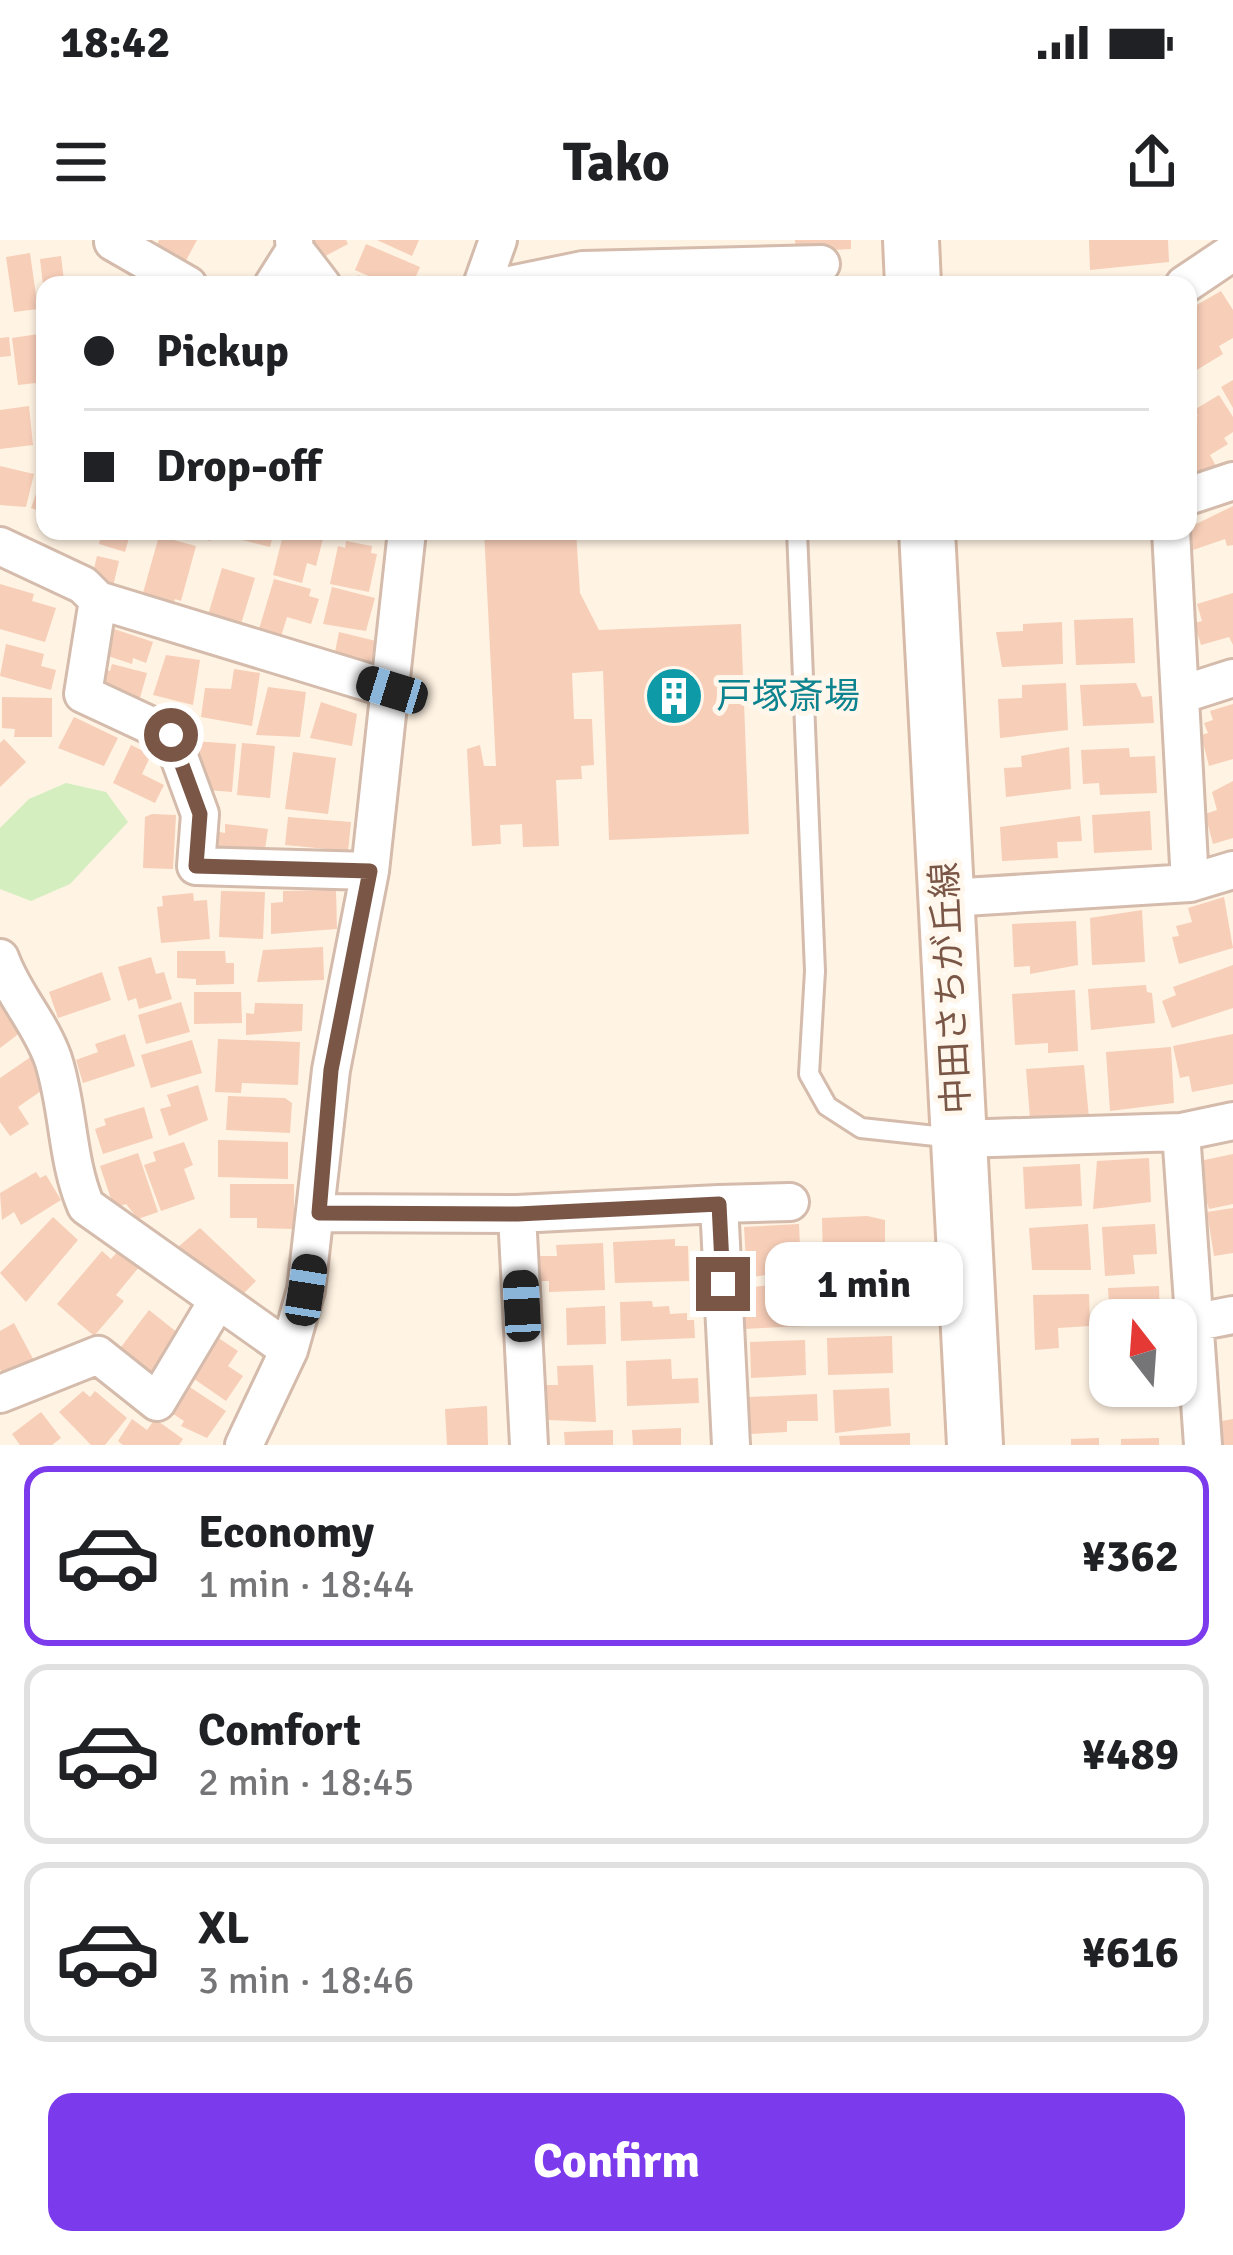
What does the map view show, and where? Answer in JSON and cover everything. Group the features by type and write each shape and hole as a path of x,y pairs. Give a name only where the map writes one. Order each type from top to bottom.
{"street":[{"path":"485,276 498,240"},
{"path":"911,240 913,276"},
{"path":"113,242 172,276"},
{"path":"278,276 294,245 316,276"},
{"path":"1194,276 1224,250"},
{"path":"553,276 583,270 821,264"},
{"path":"1197,493 1233,481"},
{"path":"244,1445 289,1350 306,1290 319,1213 331,1070 370,871 406,540"},
{"name":"中田さちが丘線","path":"928,540 975,1445"},
{"path":"1172,540 1184,694 1190,883"},
{"path":"0,546 83,585 98,600 392,690"},
{"path":"98,600 83,694 171,735 200,814 196,866 370,871"},
{"path":"1184,694 1233,679"},
{"path":"948,898 1190,883 1233,870"},
{"path":"0,958 51,1055 65,1101 74,1177 86,1206 289,1350"},
{"path":"958,1138 1181,1132 1233,1121"},
{"path":"1181,1132 1195,1299"},
{"path":"319,1213 518,1214 790,1202"},
{"path":"719,1204 731,1445"},
{"path":"518,1214 529,1445"},
{"path":"0,1394 98,1355 158,1402 218,1300"},
{"path":"1203,1445 1197,1322 1233,1315"}],"lane":[{"path":"797,540 815,971 809,1074 826,1106 860,1128 958,1138"}],"green space":[{"path":"66,783 106,792 128,822 70,884 31,901 0,889 0,828 29,799"}],"building":[{"path":"159,240 197,240 183,266 154,251"},
{"path":"305,240 346,240 348,244 316,261"},
{"path":"377,240 419,240 412,256"},
{"path":"795,240 851,240 851,249 796,252"},
{"path":"1089,240 1168,240 1169,262 1090,270"},
{"path":"366,244 420,267 416,276 369,276 355,270"},
{"path":"30,253 36,309 14,312 6,257"},
{"path":"61,256 63,276 42,276 40,259"},
{"path":"1221,291 1233,310 1233,338 1219,346 1223,354 1197,370 1197,305"},
{"path":"36,334 36,383 18,385 12,338"},
{"path":"9,337 11,356 0,357 0,338"},
{"path":"1233,380 1233,408 1221,387"},
{"path":"1219,395 1233,417 1233,432 1224,438 1228,444 1210,455 1216,466 1198,478 1197,476 1197,408"},
{"path":"29,406 33,445 0,449 0,410"},
{"path":"0,466 34,474 26,507 0,505"},
{"path":"1233,506 1233,545 1227,546 1225,539 1193,550 1191,540 1197,540 1197,524"},
{"path":"100,540 128,540 125,552 99,544"},
{"path":"158,540 196,546 181,601 175,599 172,608 141,600"},
{"path":"243,540 272,540 270,547"},
{"path":"282,540 323,540 316,566 307,563 302,583 273,575"},
{"name":"戸塚斎場","path":"484,540 577,540 580,593 599,630 741,624 749,834 609,840 603,671 572,673 574,719 592,719 594,765 581,766 582,779 556,780 559,846 523,847 522,824 500,825 501,844 472,846 467,749 480,745 484,766 496,766"},
{"path":"346,541 372,546 371,553 377,554 369,592 330,584 338,546 345,548"},
{"path":"97,556 119,561 111,595 89,590"},
{"path":"222,568 255,578 241,624 208,615"},
{"path":"274,579 311,589 309,596 319,599 311,624 287,617 278,646 256,639"},
{"path":"0,584 34,594 32,601 56,608 45,642 0,629"},
{"path":"332,587 375,598 366,631 323,624"},
{"path":"1233,593 1233,645 1229,637 1201,645 1194,623 1202,621 1197,604"},
{"path":"1133,618 1135,663 1076,665 1074,620"},
{"path":"1062,622 1063,664 1002,667 996,632 1023,631 1023,624"},
{"path":"105,626 153,642 146,663 133,658 132,664 96,652"},
{"path":"339,632 376,641 368,674 332,667"},
{"path":"6,644 44,654 41,666 56,670 51,690 0,676"},
{"path":"166,655 200,660 193,705 153,695"},
{"path":"112,664 147,673 139,701 91,688 97,668 110,671"},
{"path":"234,669 260,673 252,726 201,717 205,688 231,689"},
{"path":"1066,683 1068,730 1000,738 998,699 1022,698 1022,685"},
{"path":"1136,683 1142,697 1152,696 1154,723 1083,726 1080,685"},
{"path":"268,687 306,692 300,737 256,735"},
{"path":"2,697 52,698 52,737 14,737 15,729 2,728"},
{"path":"321,702 357,714 352,746 310,738"},
{"path":"1233,704 1233,759 1209,766 1201,735 1208,733 1204,723 1213,720 1210,711"},
{"path":"74,717 118,738 104,766 58,748"},
{"path":"4,739 26,762 0,787 0,743"},
{"path":"193,741 236,744 232,792 207,790 208,781 196,780"},
{"path":"242,743 275,746 270,798 237,795"},
{"path":"131,745 151,755 142,774 164,785 155,803 113,783"},
{"path":"1069,747 1071,789 1006,797 1004,768 1022,767 1021,756"},
{"path":"1129,748 1130,757 1155,756 1157,793 1100,795 1099,783 1083,784 1081,750"},
{"path":"293,752 336,758 328,814 285,809"},
{"path":"1233,781 1233,838 1213,844 1205,814 1217,810 1212,792"},
{"path":"1150,811 1152,850 1094,853 1092,815"},
{"path":"176,815 173,869 143,868 145,817"},
{"path":"1080,816 1082,841 1057,842 1058,858 1002,861 1000,827"},
{"path":"288,817 351,822 348,851 285,845"},
{"path":"225,824 268,829 264,856 211,854 214,831 225,833"},
{"path":"336,890 337,929 271,934 271,903 283,902 283,891"},
{"path":"221,891 265,892 263,939 219,937"},
{"path":"193,893 194,901 207,900 210,939 161,943 157,907 163,906 162,896"},
{"path":"1224,897 1233,948 1179,964 1172,937 1179,936 1176,926 1192,922 1188,908"},
{"path":"1142,910 1145,962 1092,965 1090,918"},
{"path":"1076,921 1078,965 1030,974 1030,966 1014,967 1012,924"},
{"path":"323,947 324,980 257,982 263,950"},
{"path":"177,951 225,951 226,963 234,963 234,984 196,985 196,979 177,978"},
{"path":"151,957 156,974 164,972 172,999 139,1009 136,998 128,1001 118,967"},
{"path":"1233,965 1233,1008 1172,1028 1162,1001 1176,995 1173,987"},
{"path":"102,972 111,1000 58,1018 49,992"},
{"path":"1146,985 1152,993 1155,1023 1091,1030 1088,989"},
{"path":"1075,990 1078,1051 1048,1053 1048,1043 1015,1045 1012,994"},
{"path":"194,992 241,992 242,1023 194,1024"},
{"path":"0,998 29,1026 0,1048"},
{"path":"181,1002 190,1032 146,1044 138,1015"},
{"path":"255,1003 303,1004 302,1031 246,1035 246,1013 254,1014"},
{"path":"125,1034 135,1066 83,1083 76,1060 98,1052 95,1044"},
{"path":"1233,1034 1233,1084 1192,1092 1189,1076 1180,1078 1173,1046"},
{"path":"218,1039 300,1042 298,1085 242,1083 241,1093 215,1092"},
{"path":"192,1040 202,1073 151,1088 141,1055"},
{"path":"1171,1047 1174,1103 1110,1111 1106,1052"},
{"path":"35,1054 54,1082 18,1107 29,1124 10,1136 0,1122 0,1078"},
{"path":"1084,1065 1089,1118 1030,1118 1026,1069"},
{"path":"198,1085 208,1120 169,1136 160,1109 171,1106 167,1095"},
{"path":"228,1096 285,1098 292,1103 290,1133 226,1130"},
{"path":"144,1107 153,1138 103,1154 95,1129 106,1125 104,1119"},
{"path":"218,1140 288,1142 288,1179 218,1177"},
{"path":"184,1142 193,1165 184,1169 195,1199 161,1211 144,1165 156,1161 153,1152"},
{"path":"138,1153 158,1212 138,1219 126,1204 114,1208 100,1166"},
{"path":"1233,1154 1233,1204 1209,1209 1195,1162"},
{"path":"1149,1158 1151,1202 1093,1209 1097,1161"},
{"path":"1080,1164 1082,1206 1025,1209 1023,1167"},
{"path":"36,1172 40,1178 46,1175 61,1200 21,1225 14,1212 2,1220 0,1193"},
{"path":"230,1184 294,1184 294,1229 257,1228 257,1218 230,1218"},
{"path":"1233,1208 1233,1253 1214,1256 1207,1212"},
{"path":"53,1217 78,1240 26,1302 0,1273"},
{"path":"822,1218 885,1220 885,1260 823,1261"},
{"path":"799,1224 801,1269 747,1278 744,1227"},
{"path":"1088,1224 1091,1270 1032,1270 1029,1228"},
{"path":"1155,1224 1157,1254 1133,1255 1135,1274 1105,1276 1102,1227"},
{"path":"200,1228 256,1281 241,1296 170,1254"},
{"path":"675,1239 675,1246 688,1246 689,1281 615,1283 613,1242"},
{"path":"603,1243 605,1290 549,1292 549,1281 540,1281 539,1256 557,1256 556,1245"},
{"path":"119,1250 139,1267 116,1295 124,1301 94,1336 57,1304 102,1251 111,1259"},
{"path":"873,1277 874,1292 881,1291 882,1318 826,1319 825,1278"},
{"path":"804,1282 805,1326 743,1329 742,1288"},
{"path":"1159,1286 1159,1299 1109,1299 1108,1288"},
{"path":"1089,1294 1089,1326 1058,1328 1059,1348 1035,1350 1033,1295"},
{"path":"652,1301 653,1307 669,1306 670,1314 687,1313 687,1320 694,1320 695,1338 621,1341 620,1302"},
{"path":"605,1306 606,1344 567,1345 566,1308"},
{"path":"149,1310 183,1337 147,1384 112,1359"},
{"path":"14,1323 38,1368 7,1383 0,1369 0,1331"},
{"path":"214,1335 238,1351 228,1366 243,1376 226,1401 187,1374"},
{"path":"892,1336 893,1373 828,1375 827,1338"},
{"path":"805,1340 806,1375 751,1378 750,1342"},
{"path":"671,1359 672,1379 698,1378 699,1403 627,1406 626,1361"},
{"path":"593,1365 596,1422 548,1420 546,1385 558,1385 557,1366"},
{"path":"179,1380 226,1411 207,1438 181,1426 184,1421 161,1406"},
{"path":"889,1388 891,1426 835,1433 833,1390"},
{"path":"83,1391 90,1397 95,1391 127,1418 105,1445 91,1445 59,1412"},
{"path":"817,1394 818,1421 787,1421 787,1432 750,1434 749,1397"},
{"path":"487,1406 488,1445 447,1445 445,1409"},
{"path":"41,1412 61,1438 52,1445 20,1445 12,1434"},
{"path":"132,1419 147,1430 155,1419 183,1439 179,1445 123,1445 118,1441"},
{"path":"1233,1419 1233,1445 1220,1445 1216,1422"},
{"path":"681,1428 681,1445 633,1445 632,1430"},
{"path":"613,1430 613,1445 565,1445 564,1432"},
{"path":"910,1433 910,1445 840,1445 839,1436"},
{"path":"1099,1438 1099,1445 1071,1445 1071,1439"},
{"path":"1159,1438 1159,1445 1121,1445 1121,1439"}],"place":[{"name":"戸塚斎場","path":"674,696"}],"route":[{"path":"171,735 200,814 196,866 370,871 331,1070 319,1213 518,1214 719,1204 723,1284"}]}
